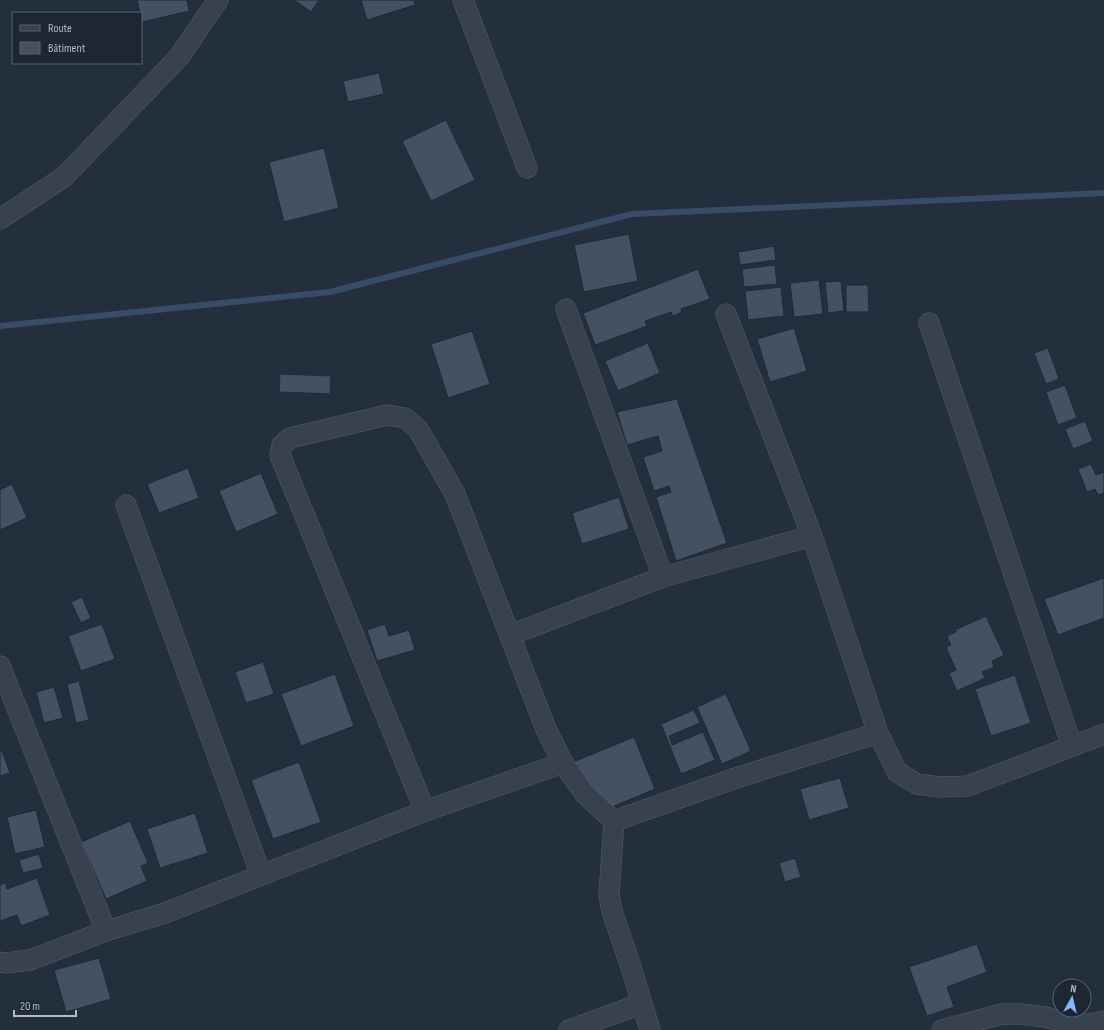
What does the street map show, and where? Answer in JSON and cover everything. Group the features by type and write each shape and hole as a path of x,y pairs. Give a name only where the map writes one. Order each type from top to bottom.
{"street":[{"path":"0,220 64,177 179,57 218,0"},
{"path":"463,0 527,168"},
{"path":"566,309 663,577"},
{"path":"726,314 812,536 878,733 897,772 917,784 940,787 968,786 1104,734"},
{"path":"930,323 1072,746"},
{"path":"425,811 280,455 282,445 290,438 387,415 405,418 418,429 455,494 546,729 563,763 584,793 614,821"},
{"path":"126,505 261,875"},
{"path":"510,635 663,577 812,536"},
{"path":"0,666 106,931"},
{"path":"614,821 736,778 878,733"},
{"path":"0,962 6,963 30,960 106,931 165,913 425,811 563,763"},
{"path":"614,821 609,895 612,911 650,1030"},
{"path":"569,1030 641,1004"},
{"path":"942,1030 1002,1014 1022,1014 1045,1017 1073,1024 1090,1024 1104,1021"}],"building":[{"path":"137,0 187,0 189,11 142,22 142,12 140,12"},
{"path":"294,0 319,0 311,12"},
{"path":"361,0 414,0 415,5 367,20"},
{"path":"379,73 384,94 348,102 343,81"},
{"path":"446,120 475,180 431,201 402,141"},
{"path":"324,148 339,208 284,222 269,162"},
{"path":"629,234 638,281 584,292 574,245"},
{"path":"774,246 776,260 740,265 738,252"},
{"path":"775,265 777,284 744,287 742,269"},
{"path":"698,269 710,299 681,309 682,312 673,316 671,312 645,321 647,326 595,345 583,313"},
{"path":"819,280 823,314 794,317 790,283"},
{"path":"841,281 844,311 828,313 825,282"},
{"path":"846,285 868,285 869,312 846,312"},
{"path":"781,287 784,316 748,320 745,291"},
{"path":"794,328 807,371 770,382 757,339"},
{"path":"472,331 490,384 448,398 431,344"},
{"path":"648,343 660,373 618,391 605,361"},
{"path":"1048,348 1059,379 1046,384 1034,353"},
{"path":"280,374 331,376 330,394 279,392"},
{"path":"1065,385 1077,418 1058,425 1046,392"},
{"path":"677,399 727,543 676,561 656,497 671,492 669,486 654,491 643,457 662,451 658,436 627,445 617,412"},
{"path":"1085,421 1093,441 1073,449 1065,429"},
{"path":"1091,464 1096,475 1104,472 1104,493 1098,495 1095,489 1087,492 1078,469"},
{"path":"188,468 199,498 159,513 147,484"},
{"path":"261,473 278,514 236,532 219,491"},
{"path":"12,484 27,518 0,530 0,490"},
{"path":"619,497 629,529 582,544 572,513"},
{"path":"1104,578 1104,618 1058,635 1044,599"},
{"path":"82,597 91,618 81,623 71,602"},
{"path":"986,616 1004,655 992,661 994,667 982,672 985,678 957,691 949,673 956,670 946,647 951,645 947,636 956,632 955,630"},
{"path":"102,624 115,659 81,671 68,636"},
{"path":"385,624 389,636 409,630 415,650 377,661 367,630"},
{"path":"263,662 274,694 246,703 235,672"},
{"path":"335,674 354,726 301,746 281,694"},
{"path":"1015,675 1031,723 991,736 975,689"},
{"path":"79,681 89,720 76,723 67,684"},
{"path":"54,687 63,718 44,723 36,692"},
{"path":"726,694 751,751 722,764 697,707"},
{"path":"694,710 700,723 669,736 672,745 703,732 715,760 681,774 661,724"},
{"path":"634,737 655,789 595,814 573,762"},
{"path":"2,751 10,773 0,776 0,752"},
{"path":"299,762 321,822 273,839 251,780"},
{"path":"840,778 849,808 809,820 800,789"},
{"path":"36,810 45,847 15,854 7,817"},
{"path":"195,813 208,853 160,868 147,829"},
{"path":"130,821 148,863 141,866 147,881 106,899 81,842"},
{"path":"39,854 43,868 23,873 19,860"},
{"path":"795,858 801,877 785,882 779,863"},
{"path":"37,878 50,915 21,926 17,915 0,921 0,885 5,883 7,889"},
{"path":"977,944 987,972 947,987 954,1007 927,1016 909,967"},
{"path":"99,958 111,999 66,1012 54,970"}],"waterway":[{"path":"0,326 330,292 632,214 1104,193"}]}
